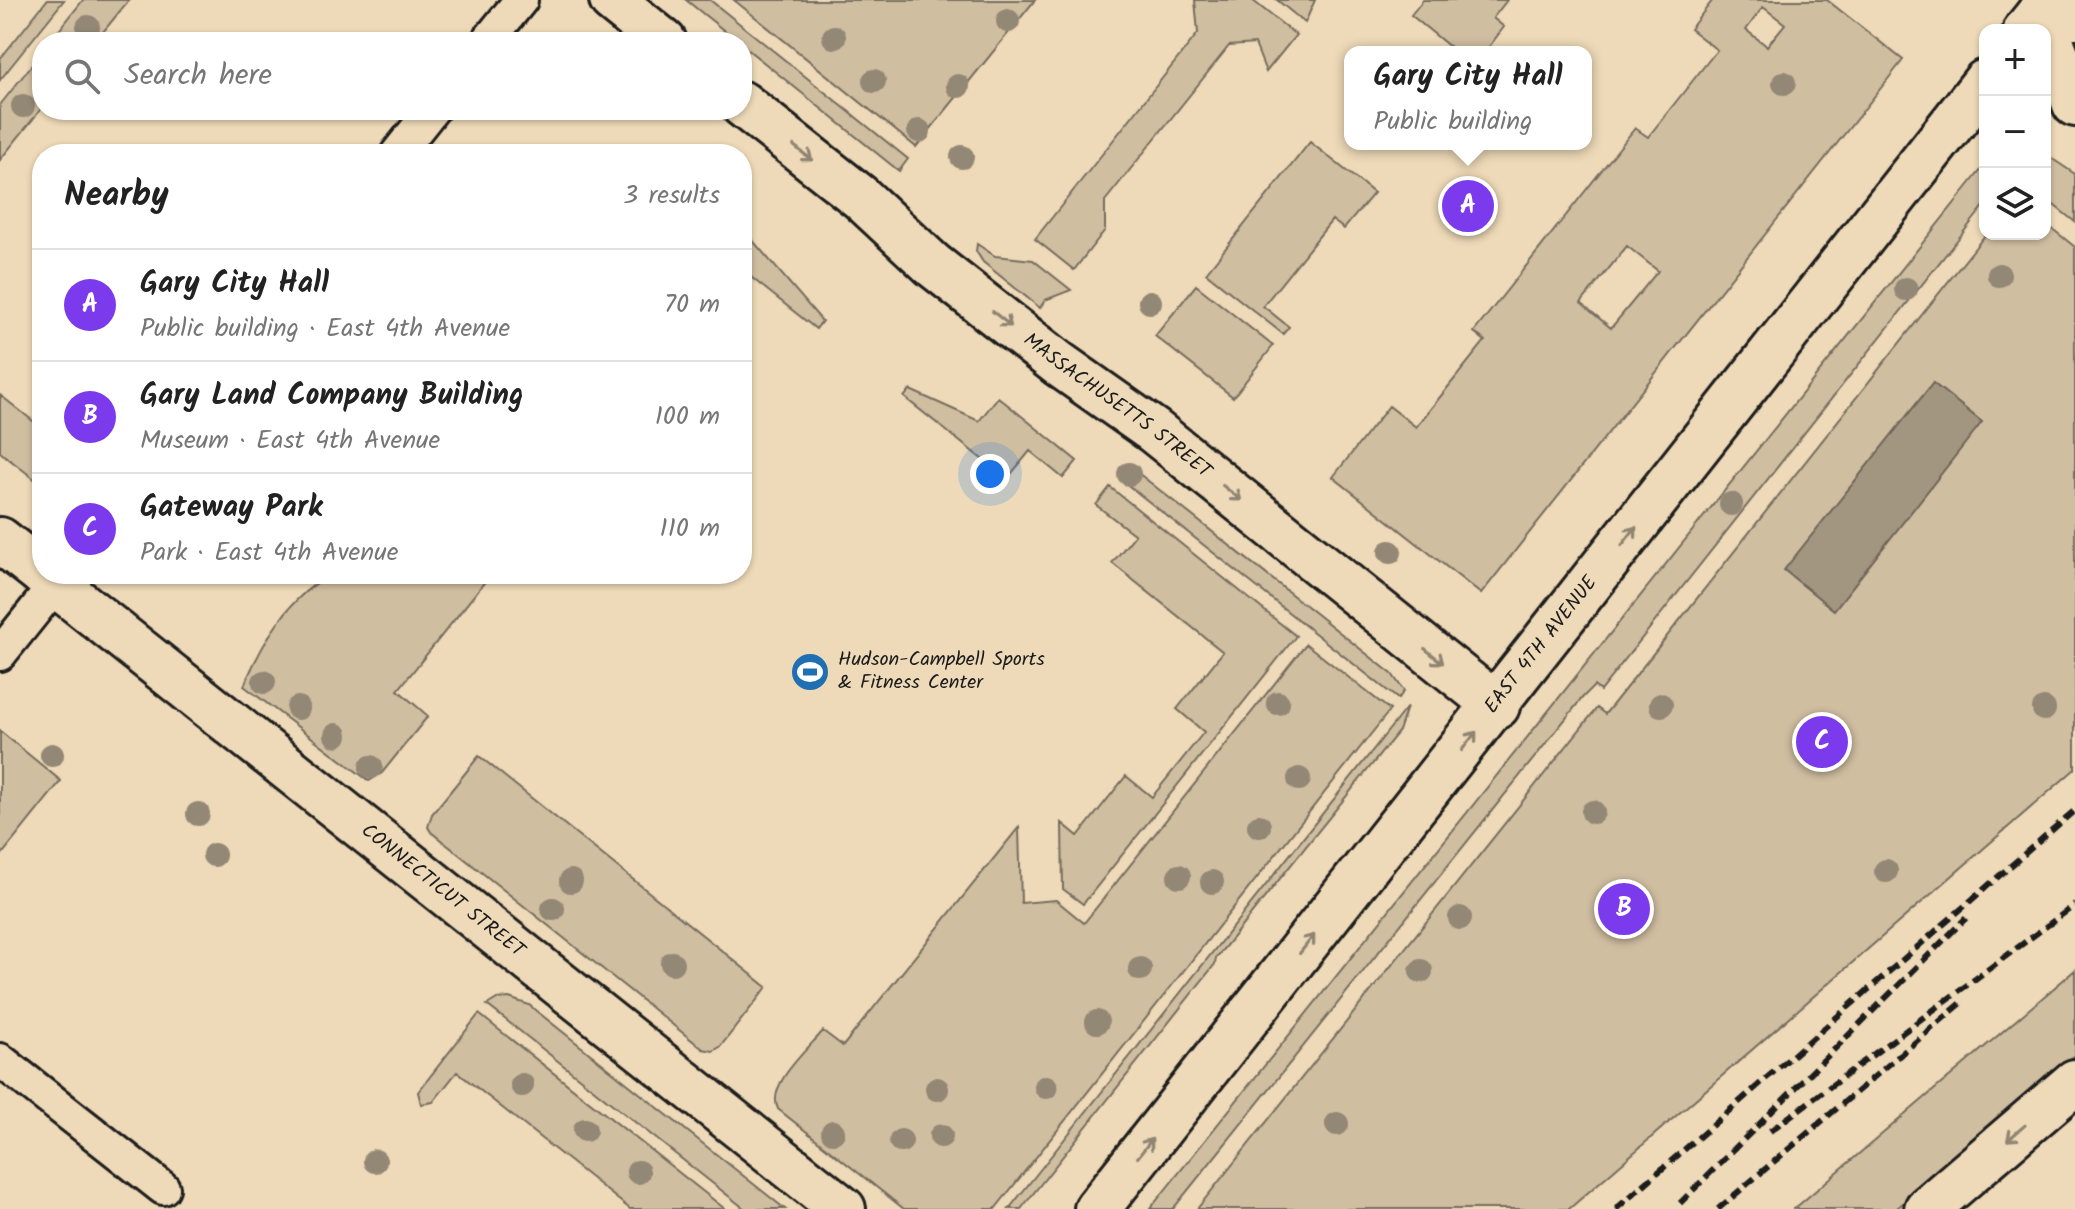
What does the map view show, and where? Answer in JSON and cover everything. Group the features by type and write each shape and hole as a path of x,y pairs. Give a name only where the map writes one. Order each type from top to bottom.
{"main road":[{"path":"612,0 652,32"},
{"path":"2043,12 2075,104"},
{"name":"EAST 4TH AVENUE","path":"1097,1209 1497,706 1979,90"},
{"name":"MASSACHUSETTS STREET","path":"752,112 860,197 933,265 1059,364 1154,431 1497,706"},
{"name":"CONNECTICUT STREET","path":"0,540 32,563"},
{"name":"CONNECTICUT STREET","path":"61,584 843,1209"},
{"path":"1927,1209 2075,1082"}],"lane":[{"path":"495,32 521,0"},
{"path":"405,144 424,120"},
{"path":"0,654 46,584"},
{"path":"0,1060 163,1188"}],"shaded area":[{"path":"47,0 64,0 38,32 32,32 32,40 0,80 0,59"},
{"path":"83,0 129,0 103,32 58,32"},
{"path":"686,0 710,0 750,32 726,32"},
{"path":"734,0 1035,0 916,147"},
{"path":"1195,0 1252,0 1296,35 1266,72 1255,44 1229,46 1105,201 1105,230 1074,270 1035,239 1198,33"},
{"path":"1277,0 1315,0 1305,23"},
{"path":"1423,0 1507,0 1493,18 1504,27 1490,46 1449,46 1411,15"},
{"path":"1713,0 1827,0 1903,60 1481,594 1333,477 1389,406 1416,427 1485,341 1474,332 1635,128 1648,137 1717,50 1690,29","holes":["1763,7 1785,24 1767,46 1746,30","1627,246 1658,271 1611,328 1581,303"]},
{"path":"752,34 908,159 899,171 752,53"},
{"path":"32,65 32,120 0,160 0,105"},
{"path":"1310,142 1374,193 1344,229 1332,220 1263,306 1289,327 1283,334 1206,273"},
{"path":"2051,158 2075,174 2075,222 2051,203"},
{"path":"1979,173 1979,213 1600,691 1594,686 1583,697 1173,1209 1150,1209"},
{"path":"2051,228 2075,247 2075,769 1569,1209 1197,1209 1597,708 1605,714 1981,240 2051,240"},
{"path":"752,240 822,321 816,329 752,278"},
{"path":"977,244 995,256 1033,260 1071,290 1045,300 1040,308 983,262 976,251"},
{"path":"1196,285 1273,346 1233,397 1155,336"},
{"path":"1933,383 1982,422 1834,610 1784,570"},
{"path":"910,390 979,421 998,397 1077,461 1063,478 1030,451 1007,479 904,397"},
{"path":"0,395 32,420 32,477 0,452"},
{"path":"1133,469 1392,674 1404,691 1398,699 1119,478"},
{"path":"1110,487 1296,636 1083,904 1063,889 1062,823 1078,836 1126,776 1152,797 1204,732 1177,709 1223,652 1112,563 1135,535 1096,505"},
{"path":"315,584 483,584 398,690 428,716 382,773 369,781 244,686 279,621"},
{"path":"1306,644 1390,710 995,1209 904,1209 778,1109 778,1089 799,1057 823,1031 843,1046 1019,827 1021,903 1056,900 1084,923"},
{"path":"1407,707 1399,731 1216,958 1215,964 1021,1209 1009,1209"},
{"path":"0,731 61,781 0,857"},
{"path":"479,756 767,987 720,1047 713,1051 703,1049 431,832 428,827 432,814"},
{"path":"2075,970 2075,1055 1896,1209 1794,1209"},
{"path":"509,998 529,1005 785,1209 745,1209 487,1005 497,999"},
{"path":"479,1014 725,1209 630,1209 457,1072 433,1102 421,1104 418,1092"}],"railway":[{"path":"1616,1209 2075,810"},
{"path":"1770,1131 2075,905"},
{"path":"1680,1203 1966,918"},
{"path":"1718,1209 1965,1000"}],"place":[{"name":"Gary City Hall","path":"1468,206"},
{"name":"Hudson-Campbell Sports & Fitness Center","path":"810,672"},
{"name":"Gateway Park","path":"1822,742"},
{"name":"Gary Land Company Building","path":"1624,909"}]}
